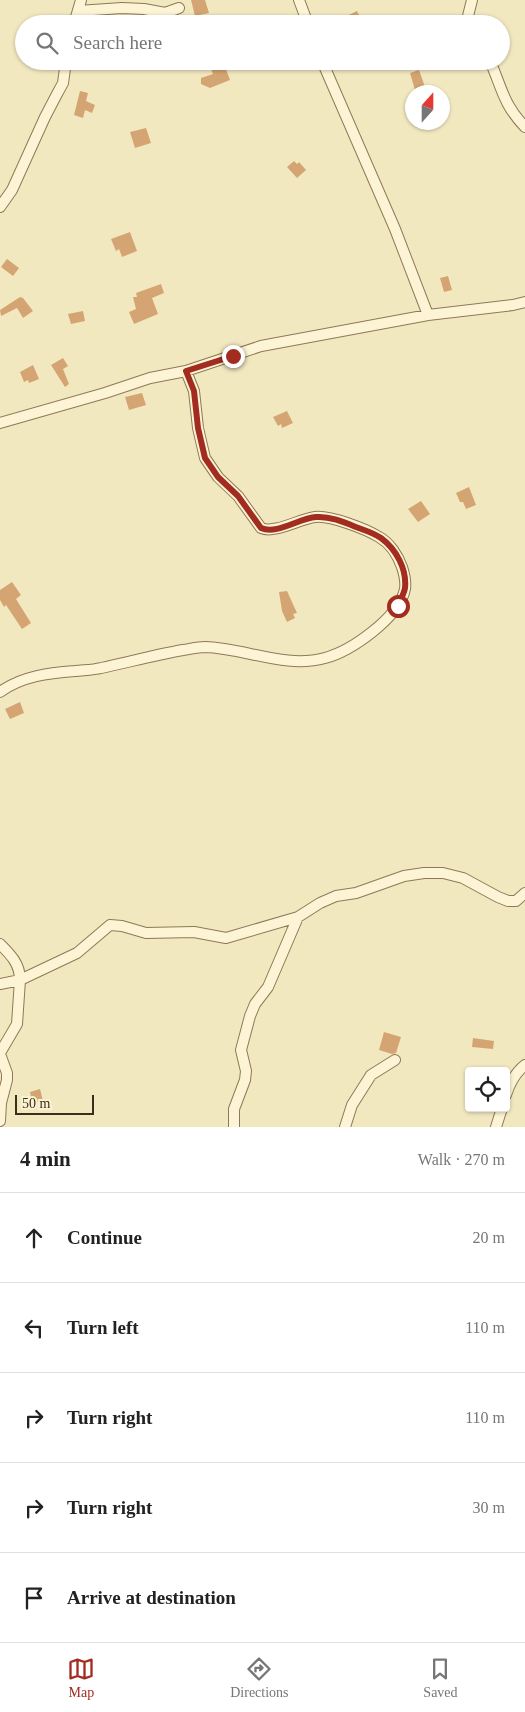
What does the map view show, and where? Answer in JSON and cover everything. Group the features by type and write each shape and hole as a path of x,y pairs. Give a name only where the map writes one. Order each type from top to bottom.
{"street":[{"path":"77,15 81,0"},
{"path":"298,0 304,15"},
{"path":"468,15 472,0"},
{"path":"78,12 122,8 144,9 165,13 179,8"},
{"path":"0,207 12,190 45,117 63,83 65,70"},
{"path":"326,70 395,229 428,315"},
{"path":"494,70 502,96 510,110 525,127"},
{"path":"0,422 105,393 150,378 186,371 261,346 456,310 513,305 525,302"},
{"path":"0,692 18,682 40,675 99,669 154,655 204,647 296,661 322,659 341,653 366,637 398,606 405,589 404,574 399,558 379,537 338,520 316,517 275,530 261,528 238,496 218,477 205,458 198,428 194,391 186,371"},
{"path":"0,984 20,980 77,953 110,925 146,932 194,932 226,938 298,917 320,903 336,896 356,893 404,876 424,873 443,873 463,878 508,901 516,901 525,893"},
{"path":"234,1127 234,1109 245,1080 246,1072 241,1050 250,1016 255,1004 268,987 298,917"},
{"path":"0,944 20,969 17,1024 0,1054 7,1073 1,1103 0,1121"},
{"path":"344,1127 352,1105 371,1075 394,1060"},
{"path":"510,1084 517,1072 525,1065"},
{"path":"496,1127 501,1112"}],"building":[{"path":"191,0 205,0 209,13 195,15"},
{"path":"357,11 359,15 349,15"},
{"path":"211,70 226,70 230,80 210,88 201,84 201,78 213,74"},
{"path":"419,70 424,85 414,85 410,73"},
{"path":"80,91 88,93 86,101 95,105 92,113 85,110 83,118 74,115"},
{"path":"146,128 151,143 135,148 130,132"},
{"path":"294,161 297,164 299,162 306,170 297,178 287,167"},
{"path":"130,232 137,251 122,257 119,249 116,251 111,239"},
{"path":"7,259 19,268 13,276 1,267"},
{"path":"448,276 452,290 444,292 440,278"},
{"path":"161,284 164,293 152,298 158,314 134,324 129,312 136,309 133,297 137,297 136,293"},
{"path":"20,297 23,298 33,311 23,318 17,308 1,316 0,310"},
{"path":"83,311 85,321 71,324 68,314"},
{"path":"63,358 68,366 63,369 69,384 65,387 51,365"},
{"path":"33,365 39,379 29,383 28,380 24,382 20,372"},
{"path":"142,393 146,405 129,410 125,397"},
{"path":"287,411 293,423 282,428 281,424 278,426 273,417"},
{"path":"469,487 476,505 466,509 456,493"},
{"path":"421,501 430,514 418,522 408,509"},
{"path":"12,582 21,595 16,599 31,623 22,629 6,605 4,607 0,600 0,590"},
{"path":"287,591 297,613 293,614 295,618 287,622 282,611 279,592"},
{"path":"20,702 24,713 10,719 5,709"},
{"path":"384,1032 401,1037 396,1053 392,1054 379,1050"},
{"path":"473,1038 494,1041 493,1049 472,1047"},
{"path":"40,1089 43,1101 32,1103 30,1092"}],"route":[{"path":"233,356 186,371 194,391 198,428 205,458 210,466 218,477 238,496 261,528 275,530 316,517 338,520 379,537 399,558 404,574 405,589 398,606"}]}
